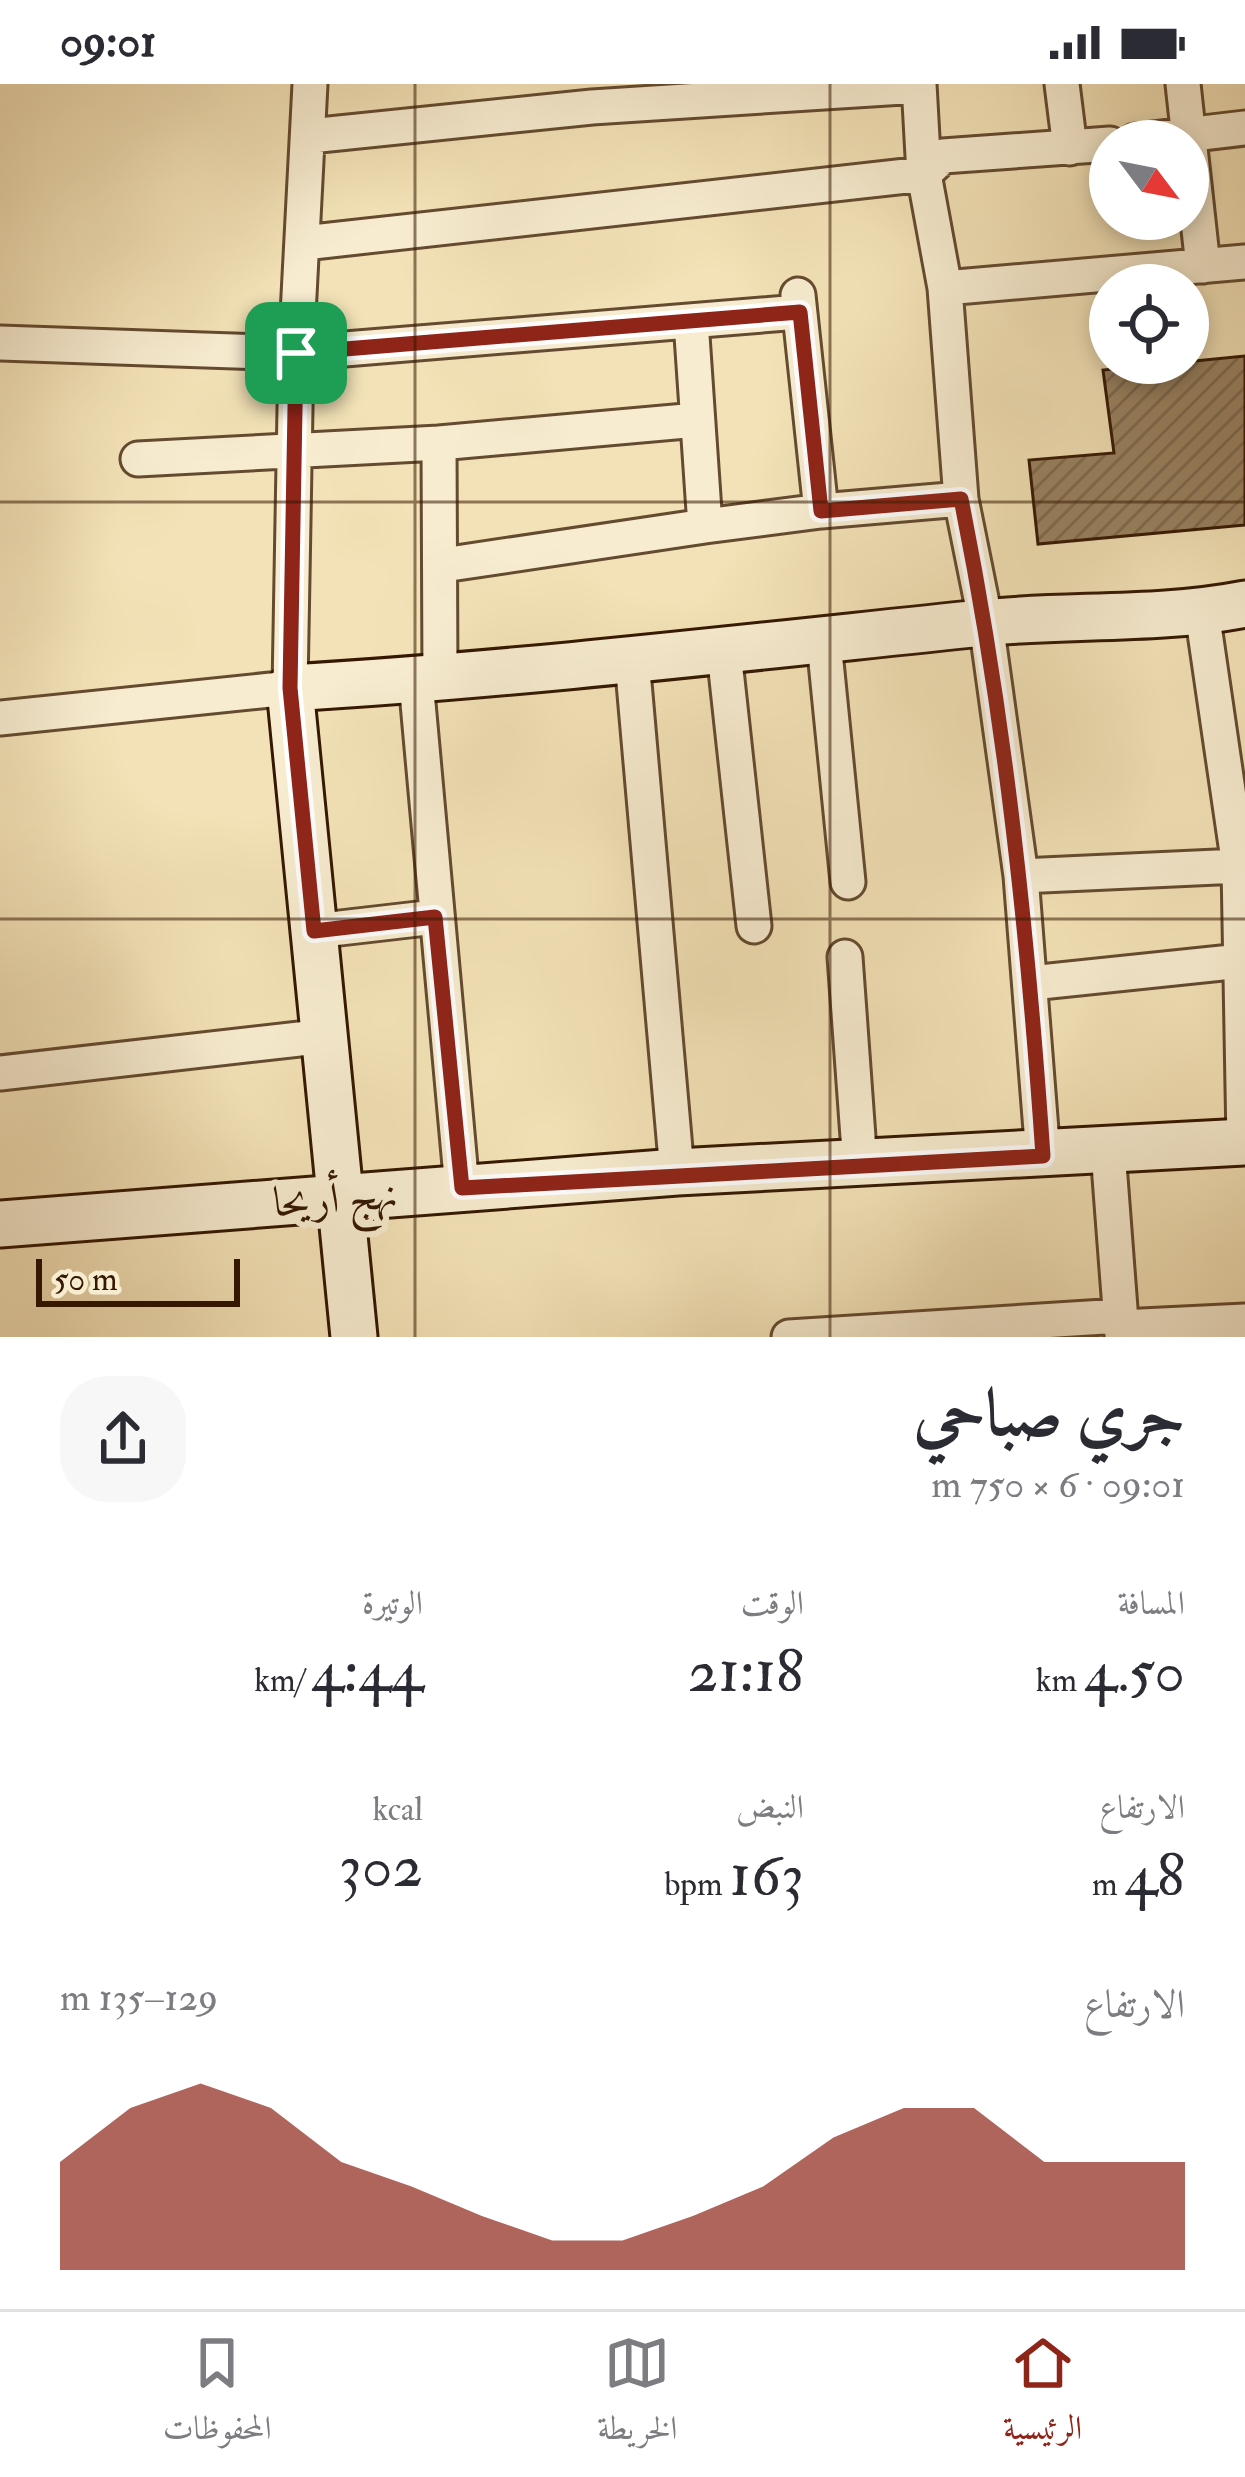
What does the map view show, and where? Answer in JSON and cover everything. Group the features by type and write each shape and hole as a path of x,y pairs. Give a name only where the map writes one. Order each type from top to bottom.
{"street":[{"path":"310,84 296,353 290,688 354,1337"},
{"path":"1062,84 1070,148"},
{"path":"1183,84 1188,120"},
{"path":"310,136 591,96 919,85 925,173 945,288 961,499 986,623 1022,876 1043,1156"},
{"path":"1209,133 1245,128"},
{"path":"304,243 925,173 943,156 1089,146"},
{"path":"1209,265 1245,262"},
{"path":"945,288 1089,276"},
{"path":"0,343 296,353 691,320 798,303 821,511"},
{"path":"691,320 705,526"},
{"path":"137,460 439,443 697,420"},
{"path":"439,443 442,566 428,679 435,917 462,1188"},
{"path":"442,566 821,511 961,499"},
{"path":"0,718 724,652 986,623 1224,608 1240,866 1244,1142"},
{"path":"824,642 848,882"},
{"path":"724,652 754,926"},
{"path":"632,660 677,1172"},
{"path":"1022,876 1240,866"},
{"path":"314,931 435,917"},
{"path":"845,957 860,1165"},
{"path":"1031,983 1241,962"},
{"path":"0,1073 326,1036"},
{"name":"نهج أريحا","path":"0,1224 677,1172 1244,1142"},
{"path":"1108,1151 1121,1327"},
{"path":"789,1337 1245,1321"}],"building":[{"path":"1245,356 1245,525 1038,544 1029,460 1114,453 1105,384 1209,384 1209,360"}],"route":[{"path":"800,312 821,511 961,499 986,623 1022,876 1043,1156 677,1172 462,1188 435,917 314,931 290,688 296,353 800,312"}]}
